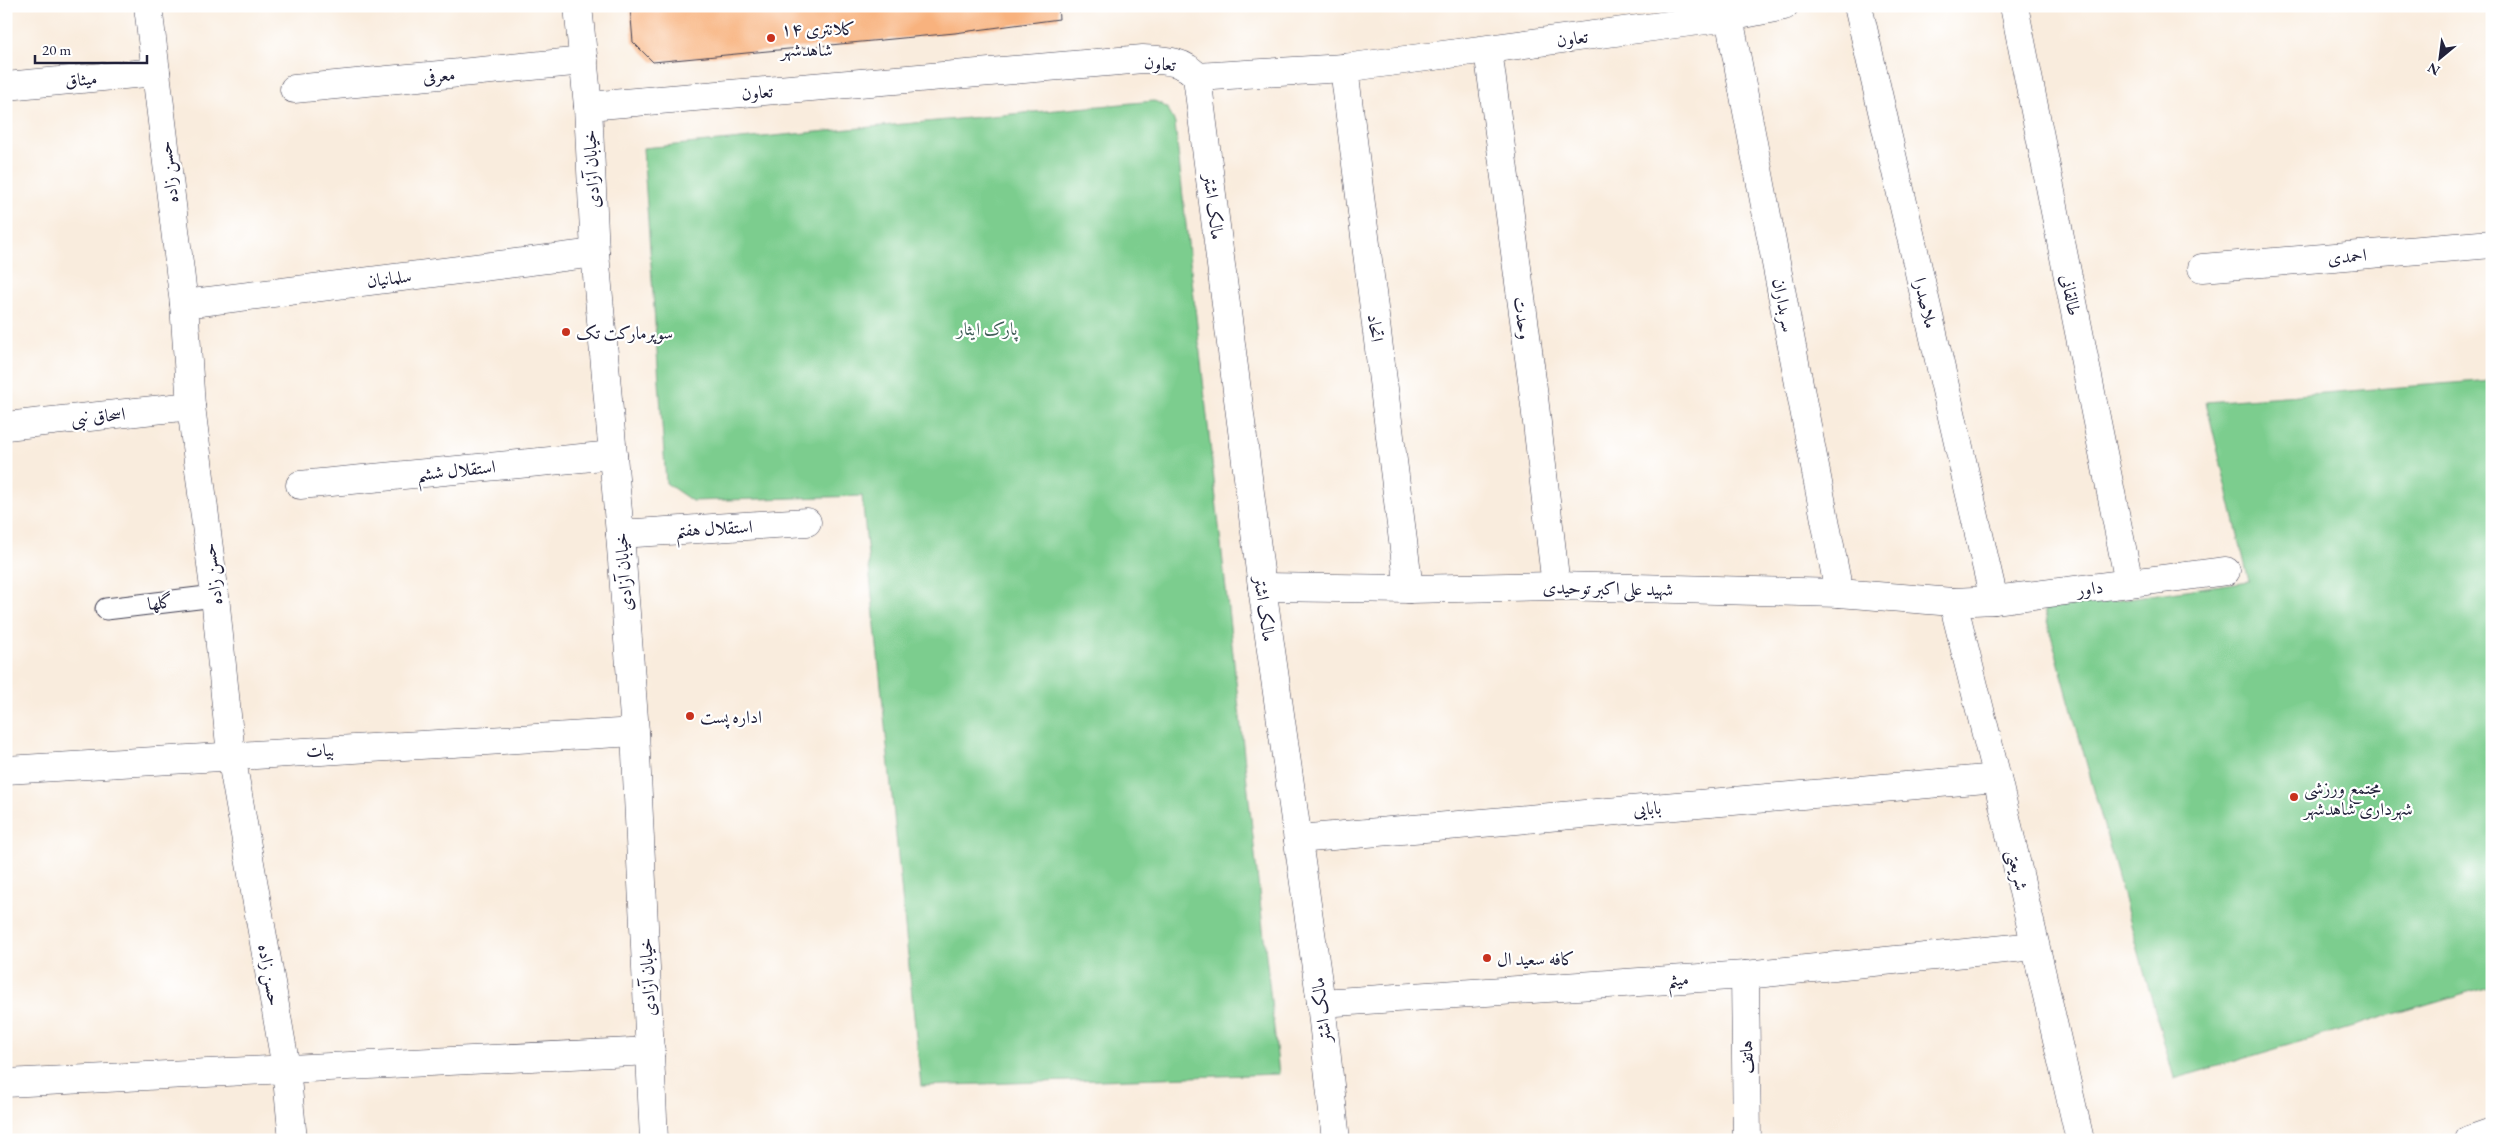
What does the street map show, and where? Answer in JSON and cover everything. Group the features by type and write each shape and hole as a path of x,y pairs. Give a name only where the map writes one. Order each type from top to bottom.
{"street":[{"name":"حسن زاده","path":"148,6 184,304 191,406 215,596 231,755 286,1068 293,1140"},
{"name":"خیابان آزادی","path":"578,6 588,106 595,252 635,732 654,1140"},
{"name":"تعاون","path":"588,106 1143,59 1182,64 1192,69 1197,77 1344,68 1729,17 1784,6"},
{"name":"ملاصدرا","path":"1858,6 1994,600"},
{"name":"طالقانی","path":"2014,6 2129,583"},
{"name":"سربداران","path":"1729,17 1839,593"},
{"name":"وحدت","path":"1488,50 1532,380 1556,586"},
{"name":"معرفی","path":"294,89 584,62"},
{"name":"اتحاد","path":"1344,68 1409,589"},
{"name":"میثاق","path":"6,86 156,72"},
{"name":"مالک اشتر","path":"1197,77 1262,587 1321,1003 1336,1140"},
{"name":"احمدی","path":"2202,268 2492,244"},
{"name":"سلمانیان","path":"184,304 595,252"},
{"name":"اسحاق نبی","path":"6,426 191,406"},
{"name":"استقلال ششم","path":"300,485 613,455"},
{"name":"استقلال هفتم","path":"620,534 807,522"},
{"name":"داور","path":"1953,602 1994,600 2226,571"},
{"name":"شهید علی اکبر توحیدی","path":"1262,587 1409,589 1556,586 1839,593 1953,602"},
{"name":"شریعتی","path":"1953,602 1997,778 2080,1140"},
{"name":"بیات","path":"6,770 635,732"},
{"name":"بابایی","path":"1298,838 1997,778"},
{"name":"میثم","path":"1321,1003 1745,975 2035,946"},
{"name":"هاتف","path":"1745,975 1747,1140"},
{"path":"6,1083 651,1050"},
{"path":"2469,1140 2492,1132"}],"lane":[{"name":"گلها","path":"106,609 215,596"}],"green space":[{"name":"پارک ایثار","path":"1154,101 1168,110 1175,124 1279,1074 921,1086 862,496 692,501 666,483 643,148"},
{"name":"مجتمع ورزشی شهرداری شاهد‌شهر","path":"2492,380 2492,985 2174,1079 2044,610 2249,581 2206,402"}],"building":[{"name":"کلانتری ۱۴ شاهد‌شهر","path":"630,6 1058,6 1059,19 955,33 653,62 633,42"}],"place":[{"name":"کلانتری ۱۴ شاهد‌شهر","path":"771,38"},
{"name":"سوپرمارکت تک","path":"566,332"},
{"name":"اداره پست","path":"690,716"},
{"name":"مجتمع ورزشی شهرداری شاهد‌شهر","path":"2294,797"},
{"name":"کافه سعید ال","path":"1487,958"}]}
